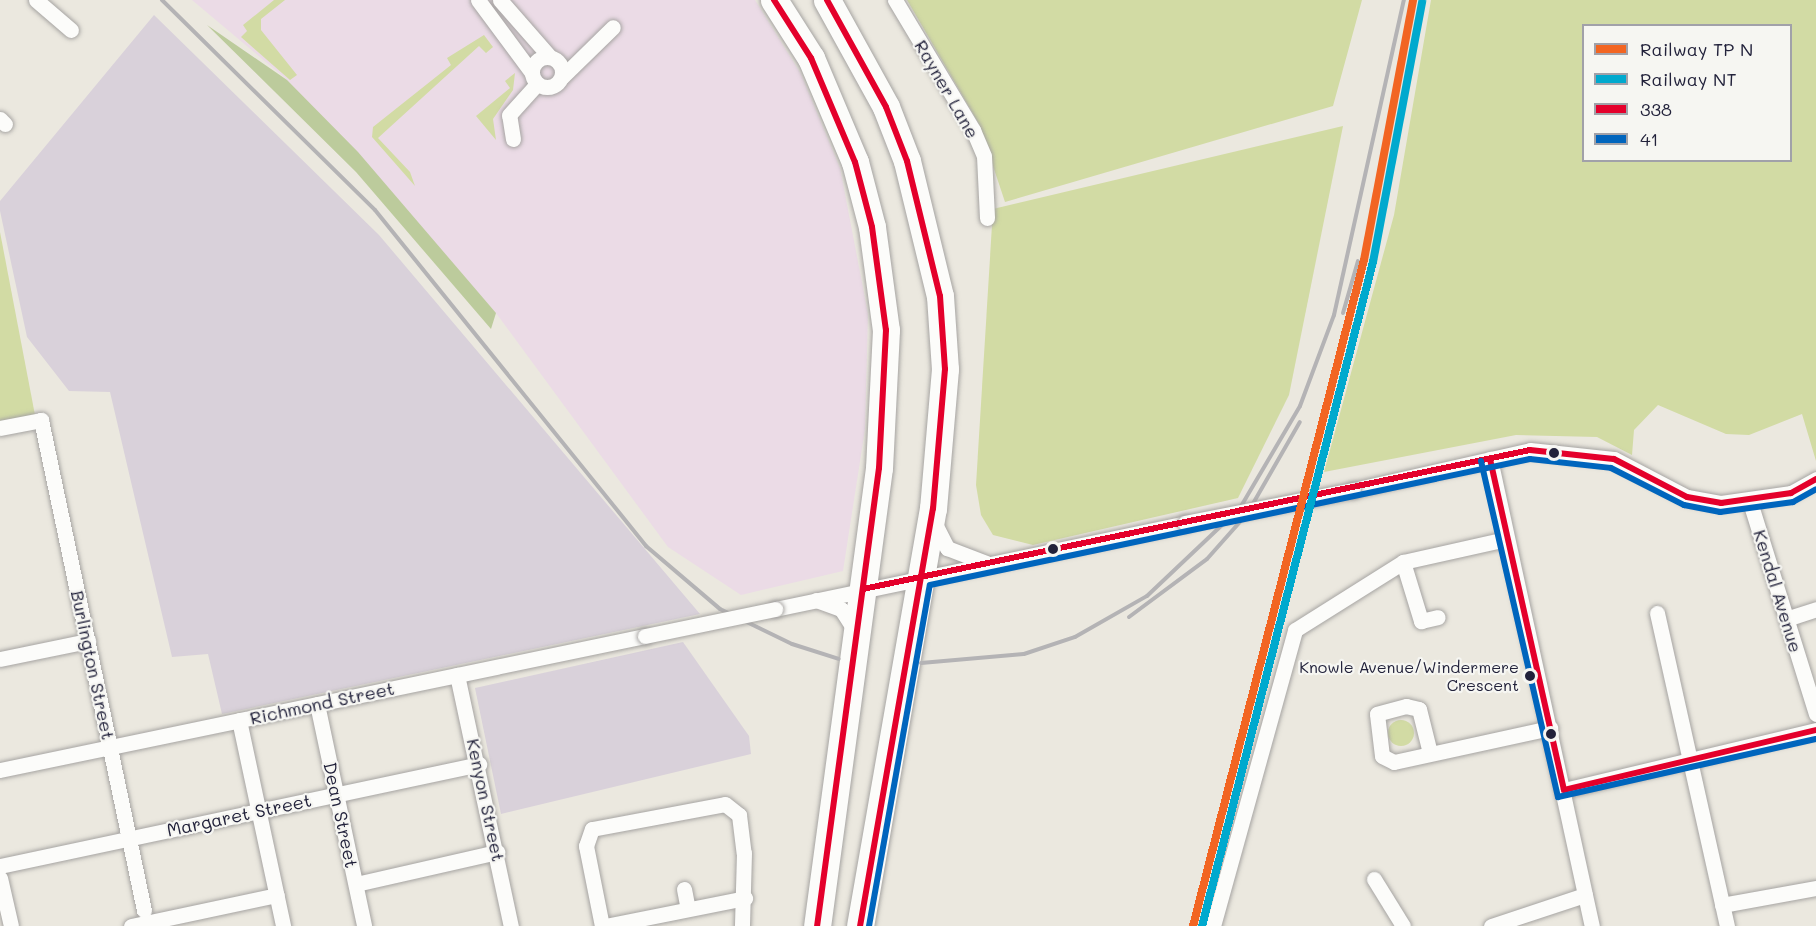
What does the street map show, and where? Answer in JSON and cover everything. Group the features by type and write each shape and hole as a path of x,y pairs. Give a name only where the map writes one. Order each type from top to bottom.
{"highway":[{"path":"774,0 811,58 855,162 884,294 886,389 858,647 817,926"},
{"path":"827,0 886,106 928,233 945,369 933,508 860,926"}],"street":[{"path":"36,0 71,30"},
{"path":"477,0 534,78 551,87 590,46 613,27"},
{"path":"500,0 550,56 559,62 562,77"},
{"name":"Rayner Lane","path":"895,0 973,130 984,156 987,218"},
{"path":"513,139 509,115 534,78 537,60 590,46"},
{"name":"Burlington Street","path":"0,428 41,420 146,920"},
{"path":"816,600 1353,490 1530,450 1585,452 1614,459 1687,497 1750,502 1791,493 1816,479"},
{"path":"1490,459 1592,926"},
{"name":"Kendal Avenue","path":"1750,502 1816,714"},
{"path":"933,508 940,542 989,564"},
{"path":"1213,926 1290,638 1403,562 1506,539"},
{"path":"1403,562 1421,621 1438,617"},
{"path":"816,600 850,617 858,647"},
{"name":"Richmond Street","path":"0,770 111,751 239,720 816,600"},
{"path":"1786,619 1816,609"},
{"path":"1657,614 1727,926"},
{"path":"0,659 88,642"},
{"name":"Kenyon Street","path":"457,675 479,764 511,926"},
{"name":"Dean Street","path":"317,704 364,926"},
{"path":"239,720 284,926"},
{"path":"1430,753 1550,728"},
{"path":"1564,790 1689,763 1816,730"},
{"name":"Margaret Street","path":"0,866 479,764"},
{"path":"742,926 745,898 744,853 739,815 730,804 592,829 586,846 603,926 745,898"},
{"path":"356,884 497,852"},
{"path":"0,878 10,926"},
{"path":"1374,879 1403,926"},
{"path":"1722,904 1816,888"},
{"path":"684,889 688,909"},
{"path":"131,926 146,920 277,895"},
{"path":"1491,926 1586,895"}],"shaded area":[{"path":"192,0 755,0 801,74 840,168 868,314 865,429 843,571 741,595 668,547 496,313 286,79"},
{"path":"154,15 379,235 700,614 222,714 208,654 172,657 110,392 69,391 27,337 0,211 0,201"},
{"path":"683,642 749,736 751,754 501,814 475,688"}],"green space":[{"path":"274,0 285,0 261,19 261,30 297,75 290,80 241,37 247,31 243,25"},
{"path":"907,0 1362,0 1333,106 1005,202 979,124"},
{"path":"1431,0 1816,0 1816,461 1802,414 1749,435 1726,434 1658,405 1634,430 1632,455 1597,437 1516,435 1324,472 1394,215"},
{"path":"207,25 287,80 358,152 496,313 491,329 356,172"},
{"path":"484,35 493,47 486,53 479,46 378,138 410,172 415,186 372,137 373,127 451,65 447,58"},
{"path":"515,73 513,90 493,119 496,140 476,116 510,88 505,81"},
{"path":"1343,126 1289,395 1238,498 1033,545 993,535 981,515 976,485 993,209"},
{"path":"0,232 35,415 0,421"},
{"path":"1401,720 1410,724 1414,733 1410,742 1401,746 1392,742 1388,733 1392,724"}],"railway":[{"path":"162,0 375,210 646,546 720,609 792,644 839,659"},
{"path":"921,663 1024,654 1075,637 1147,596 1240,508 1300,406 1334,315 1404,0"},
{"path":"1343,313 1358,261"},
{"path":"1129,617 1207,559 1247,514 1300,422"}],"transit line":[{"name":"338","path":"774,0 811,58 855,162 872,227 886,330 879,468 817,926"},
{"name":"338","path":"827,0 886,107 907,161 940,296 945,369 933,508 860,926"},
{"path":"1193,926 1364,260 1413,0"},
{"name":"338","path":"863,589 1530,450 1614,459 1687,497 1721,503 1791,493 1816,479"},
{"name":"338","path":"1490,459 1564,790 1816,730"},
{"name":"41","path":"869,926 930,585 1530,459 1611,468 1684,505 1720,512 1793,502 1816,489"},
{"name":"41","path":"1481,461 1558,797 1816,739"}],"rail line":[{"name":"NT","path":"1202,926 1373,262 1422,2"}],"place":[{"name":"Knowle Avenue/Windermere Crescent","path":"1530,676"}]}
